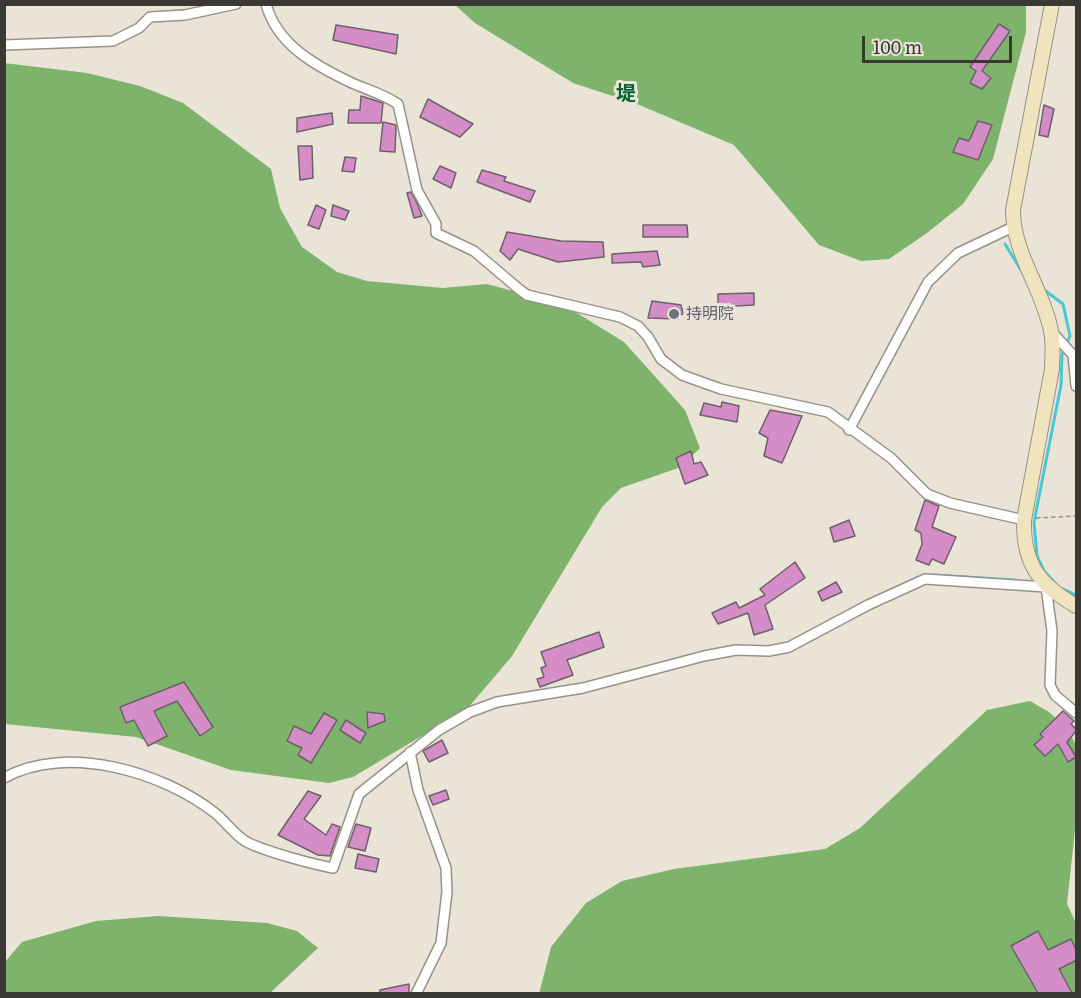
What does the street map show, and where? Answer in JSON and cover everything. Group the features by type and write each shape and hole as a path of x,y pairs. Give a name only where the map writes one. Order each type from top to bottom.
{"street":[{"path":"4,45 113,41 139,28 150,17 185,15 236,4"},
{"path":"266,4 273,25 290,47 352,83 384,95 398,104 417,190 436,224 436,233 474,251 527,295 620,317 638,326 648,336 661,359 682,375 721,389 828,412 849,430 891,458 927,494 950,504 1030,519"},
{"path":"1052,4 1016,188 1013,227 1051,331 1052,369 1030,519 1027,555 1046,587 1052,632 1050,686 1055,695 1077,713"},
{"path":"849,430 928,282 958,253 1013,227"},
{"path":"1051,331 1073,355 1077,386"},
{"path":"4,778 17,771 71,762 92,763 153,776 215,813 245,841 313,865 333,868 359,794 410,752 470,712 497,702 583,688 704,656 736,650 769,651 789,647 868,605 925,579 1046,587 1077,606"},
{"path":"410,752 418,790 446,868 447,892 441,943 416,993"}],"path":[{"path":"1030,519 1077,516"}],"green space":[{"path":"1026,4 1026,32 993,159 963,204 927,233 889,259 861,261 819,245 734,145 637,104 573,83 475,23 455,5"},
{"path":"4,63 87,73 140,86 183,103 271,169 280,208 302,247 337,272 367,281 443,288 487,284 564,305 624,342 685,410 700,448 681,467 621,488 602,507 512,656 467,709 353,777 329,783 231,770 136,737 5,724"},
{"path":"1030,701 1049,712 1068,730 1076,745 1076,820 1067,904 1076,923 1076,993 539,994 551,947 586,903 622,881 674,869 825,849 860,828 987,710"},
{"path":"158,916 267,923 297,931 318,948 270,993 5,993 5,962 22,942 96,921"}],"building":[{"path":"999,24 1010,31 982,71 991,78 982,89 970,83 976,71 970,67"},
{"path":"336,25 398,35 396,54 333,40"},
{"path":"361,96 383,103 381,123 348,123 349,110 360,110"},
{"path":"428,99 473,124 460,137 420,117"},
{"path":"1044,105 1054,109 1048,137 1039,135"},
{"path":"332,113 333,124 297,132 297,118"},
{"path":"978,121 992,125 978,160 953,152 959,138 969,141"},
{"path":"383,122 396,125 395,152 380,151"},
{"path":"298,146 312,146 313,178 300,180"},
{"path":"345,157 356,158 354,172 342,171"},
{"path":"440,166 456,173 451,188 433,179"},
{"path":"482,170 506,177 504,181 535,191 530,202 477,182"},
{"path":"411,192 422,216 414,218 407,193"},
{"path":"316,205 326,210 319,229 308,225"},
{"path":"333,205 349,211 345,220 331,216"},
{"path":"643,225 687,225 688,237 643,237"},
{"path":"507,232 561,241 603,242 604,257 558,262 518,249 510,260 500,251"},
{"path":"657,251 660,265 643,267 641,262 612,263 612,254"},
{"path":"754,293 754,305 718,307 718,294"},
{"path":"652,301 681,305 683,314 678,315 678,319 648,318"},
{"path":"722,402 739,406 737,422 700,415 704,403 721,407"},
{"path":"770,410 802,416 782,463 764,456 768,438 759,433"},
{"path":"691,451 694,464 701,462 708,475 685,484 676,458"},
{"path":"925,500 939,506 932,527 956,537 944,564 932,559 929,565 916,560 922,544 921,533 915,530"},
{"path":"849,520 855,536 834,542 830,528"},
{"path":"795,562 805,578 765,605 773,629 754,635 748,613 718,624 712,613 736,602 739,608 765,595 760,589"},
{"path":"836,582 842,592 822,601 818,592"},
{"path":"599,632 604,647 567,660 573,675 540,687 537,679 544,677 541,668 546,666 541,652"},
{"path":"184,682 213,727 200,736 177,701 154,711 167,736 148,746 134,720 126,723 120,707"},
{"path":"1063,711 1074,721 1071,724 1077,730 1067,742 1076,757 1068,762 1058,744 1045,756 1034,745 1043,737 1040,734"},
{"path":"367,712 384,714 385,721 368,728"},
{"path":"324,713 337,720 311,763 298,755 302,748 287,741 294,726 311,734"},
{"path":"346,720 366,733 360,743 340,730"},
{"path":"442,740 448,753 429,762 423,751"},
{"path":"446,790 449,799 433,805 429,796"},
{"path":"308,791 321,796 304,819 326,835 332,824 340,827 330,856 318,855 278,835"},
{"path":"356,824 371,828 365,851 348,847"},
{"path":"358,854 379,859 376,872 355,868"},
{"path":"1038,931 1048,950 1071,939 1077,952 1077,960 1059,969 1072,993 1038,993 1011,946"},
{"path":"409,984 409,993 380,993 380,990"}],"waterway":[{"path":"1005,244 1021,270"},
{"path":"1043,289 1063,304 1070,336 1062,355 1061,385 1034,522 1037,556 1044,571 1055,583"},
{"path":"934,575 1014,580"},
{"path":"1062,589 1076,595"}],"place":[{"name":"持明院","path":"674,314"}],"district":[{"name":"堤","path":"626,94"}]}
